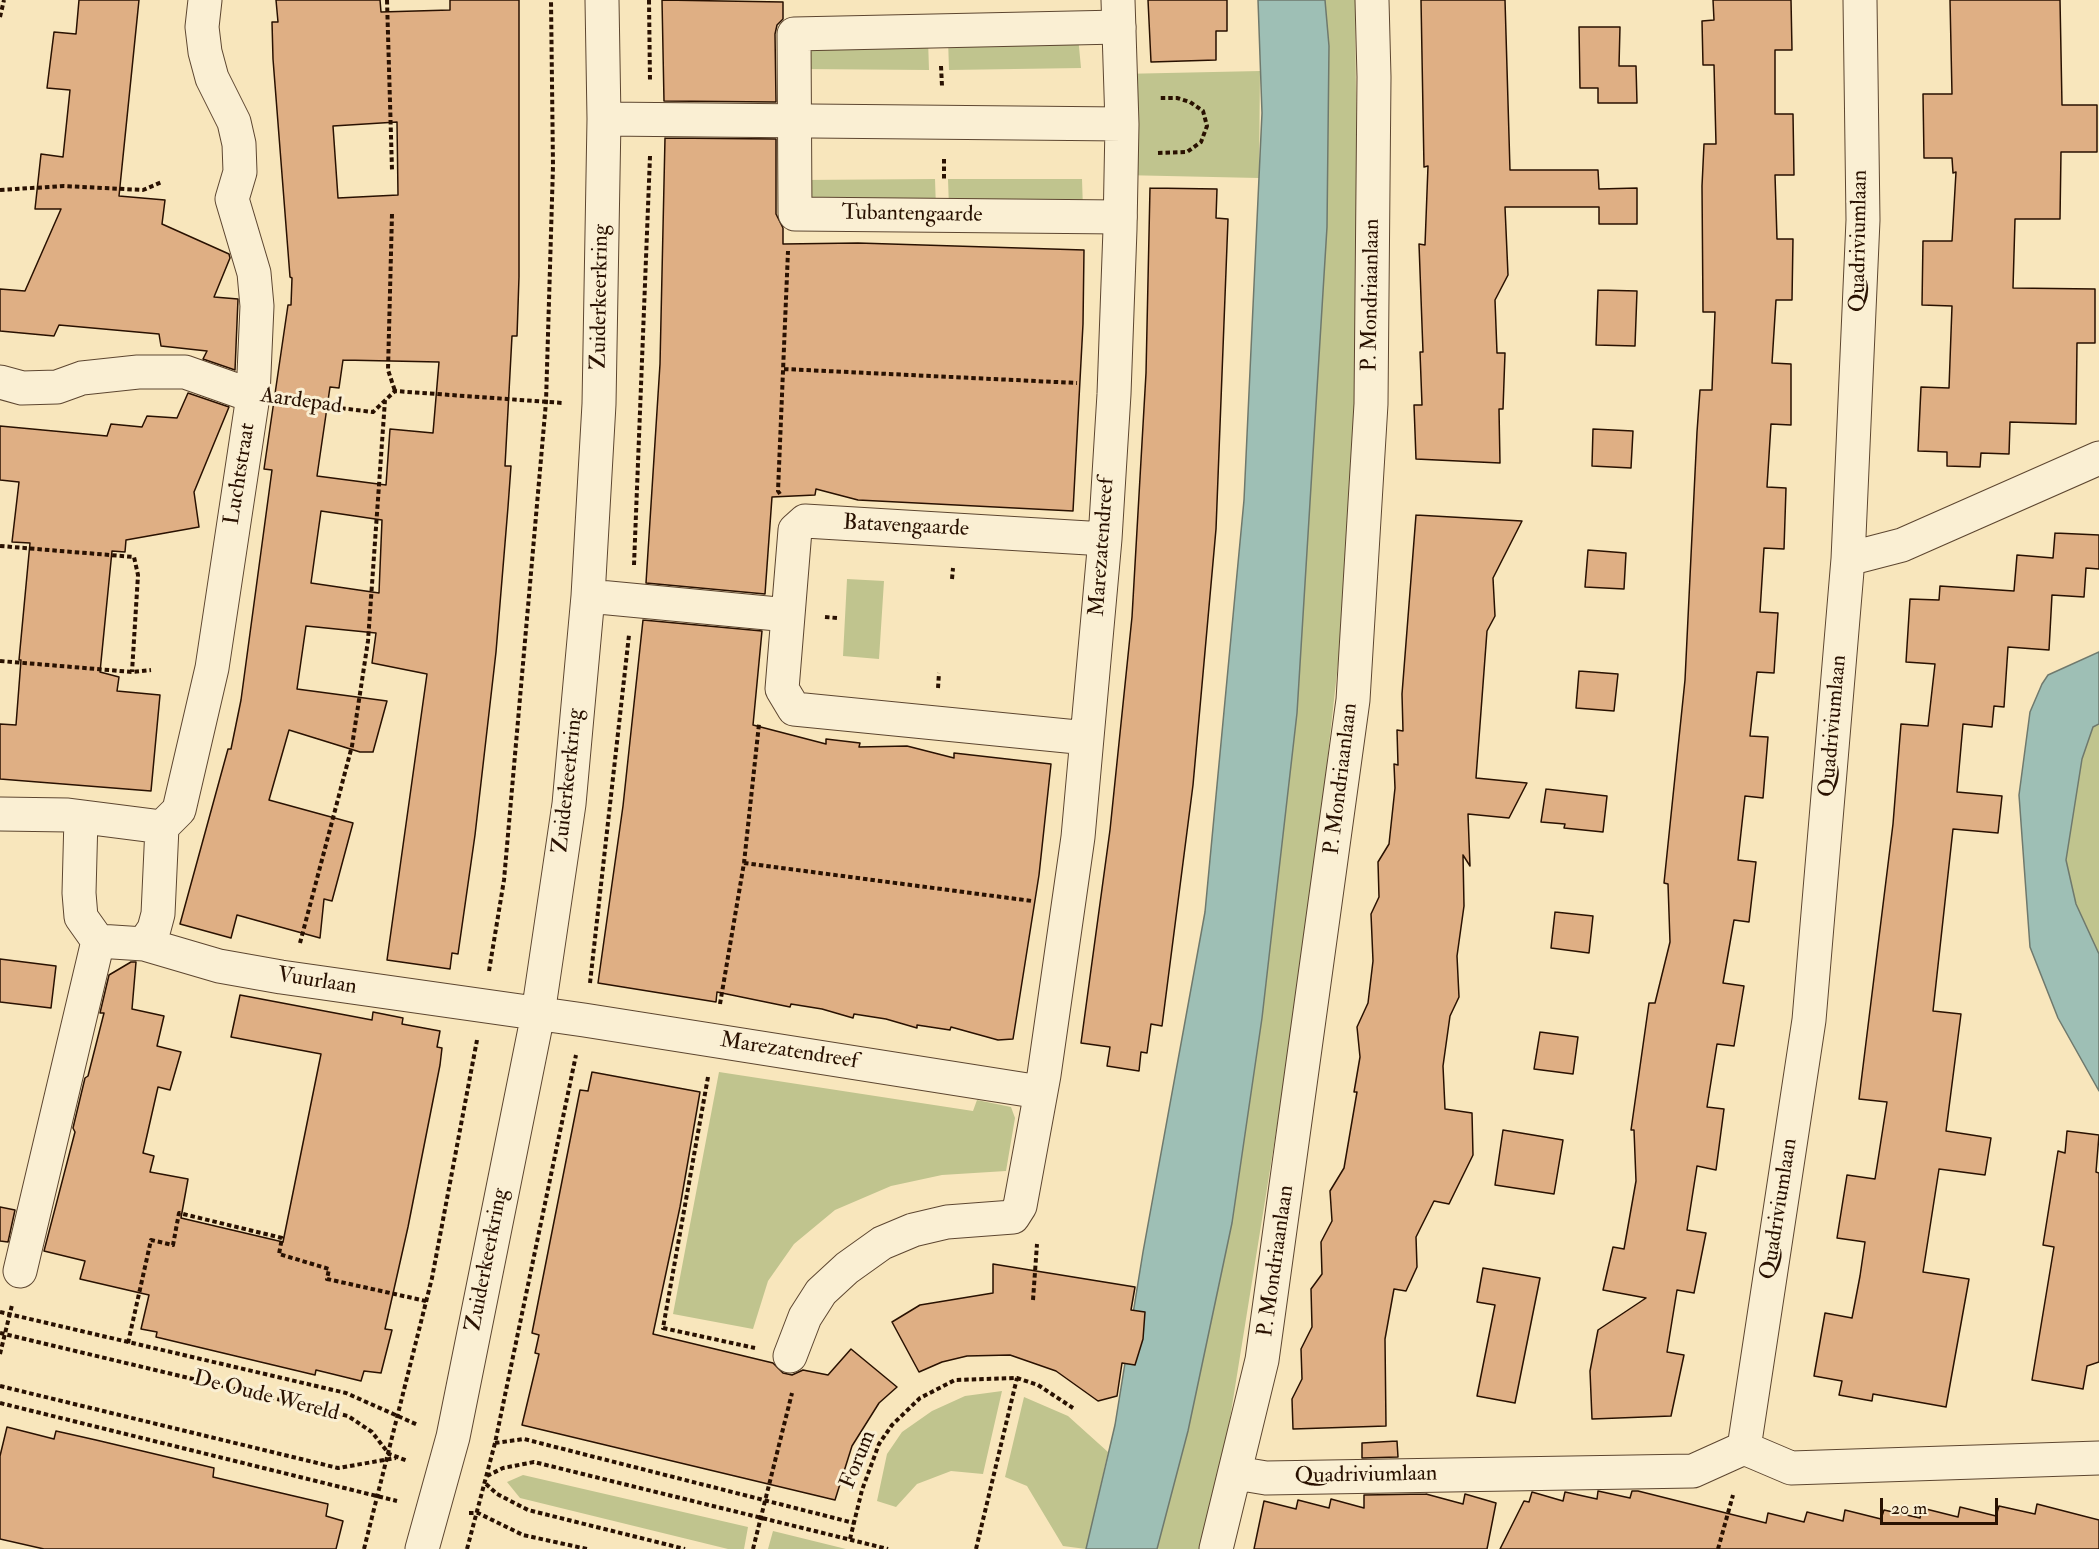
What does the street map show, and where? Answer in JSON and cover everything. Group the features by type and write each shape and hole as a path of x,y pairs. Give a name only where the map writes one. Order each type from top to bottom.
{"street":[{"name":"Luchtstraat","path":"162,827 179,810 212,668 253,396 257,306 254,273 232,199 240,172 239,144 234,122 212,78 205,52 202,27 205,0"},
{"name":"Zuiderkeerkring","path":"422,1549 453,1437 538,1014 569,804 588,596 599,404 604,119 602,0"},
{"name":"P. Mondriaanlaan","path":"1216,1549 1264,1349 1353,700 1371,404 1374,77 1372,0"},
{"name":"Quadriviumlaan","path":"1236,1473 1266,1478 1693,1471 1744,1448 1809,1020 1848,559 1863,220 1860,0"},
{"path":"795,214 794,34 1118,14"},
{"name":"Marezatendreef","path":"1020,1206 1040,1092 1078,837 1105,539 1120,217 1121,126 1118,14"},
{"path":"604,119 1121,126"},
{"name":"Tubantengaarde","path":"795,214 1120,217"},
{"name":"Aardepad","path":"0,382 22,388 57,387 82,378 138,372 185,372 253,396"},
{"path":"1848,559 1902,545 2099,458"},
{"name":"Batavengaarde","path":"800,526 805,521 1105,539"},
{"path":"800,526 795,530 782,689 794,709 1087,738"},
{"path":"588,596 788,615"},
{"path":"0,814 81,817 162,827 158,914 154,929 144,944"},
{"path":"20,1271 98,941 81,917 79,893 81,817"},
{"name":"Vuurlaan","path":"98,941 144,944 219,966 291,979 538,1014"},
{"name":"Marezatendreef","path":"538,1014 1040,1092"},
{"path":"790,1356 806,1317 821,1292 847,1268 882,1243 913,1230 947,1222 1013,1217 1020,1206"},
{"path":"1744,1448 1791,1468 2099,1458"}],"path":[{"path":"0,17 3,0"},
{"path":"387,0 392,170"},
{"path":"364,1549 426,1301 483,1007 504,880 546,402 553,166 551,0"},
{"path":"1177,98 1190,102 1203,111 1207,126 1201,142 1187,152 1121,126 1177,98"},
{"path":"0,190 64,186 143,190 162,182"},
{"path":"392,214 388,370 395,391 599,404"},
{"path":"795,214 788,223 778,491 800,526"},
{"path":"784,369 1114,384"},
{"name":"Aardepad","path":"253,396 373,412 395,391"},
{"path":"291,979 352,746 368,641 385,400"},
{"path":"0,546 134,557 138,575 132,672"},
{"path":"0,661 132,672 152,670"},
{"path":"744,863 1067,906"},
{"path":"1020,1206 1038,1235 1033,1300"},
{"path":"128,1343 151,1240 173,1245 179,1213 282,1238 279,1254 329,1269 327,1279 426,1301"},
{"path":"0,1354 2,1334"},
{"name":"De Oude Wereld","path":"2,1334 348,1416 372,1432 388,1456"},
{"path":"753,1549 801,1359 790,1356"},
{"path":"976,1549 1017,1378"},
{"name":"Forum","path":"850,1539 870,1464 879,1444 905,1411 920,1398 955,1380 1017,1378 1038,1385 1073,1408"},
{"path":"0,1386 338,1468 388,1456"},
{"path":"0,1403 433,1510 478,1513 523,1535 588,1549"},
{"path":"1718,1549 1744,1448"},
{"path":"685,1549 528,1510 497,1494 477,1478 534,1462 888,1549"}],"green space":[{"path":"1325,0 1355,0 1359,376 1344,609 1309,927 1223,1462 1200,1549 1157,1549 1188,1431 1232,1223 1262,1018 1297,713 1329,46"},
{"path":"1078,36 1081,68 949,70 948,38"},
{"path":"928,39 929,70 802,69 801,43"},
{"path":"1260,71 1259,178 1121,175 1120,74"},
{"path":"935,179 936,209 801,208 802,180"},
{"path":"948,179 1082,179 1083,210 949,208"},
{"path":"847,579 884,581 879,659 843,656"},
{"path":"2099,694 2099,1043 2055,912 2091,701"},
{"path":"719,1072 973,1111 977,1100 1011,1107 1015,1118 1006,1171 942,1175 891,1186 835,1210 794,1244 768,1281 753,1329 673,1314"},
{"path":"1002,1391 983,1474 951,1471 917,1484 896,1507 877,1501 887,1454 902,1432 932,1411 965,1396"},
{"path":"1024,1397 1068,1416 1108,1452 1086,1549 1063,1546 1027,1486 1005,1477"},
{"path":"523,1475 748,1527 744,1549 728,1549 520,1498 507,1482"},
{"path":"773,1531 846,1549 768,1549"}],"water":[{"path":"1258,0 1325,0 1329,46 1327,227 1297,713 1262,1018 1232,1223 1188,1431 1157,1549 1086,1549 1115,1425 1143,1252 1205,912 1244,500 1262,113"},
{"path":"2099,652 2099,724 2093,727 2082,759 2066,860 2076,904 2099,954 2099,1091 2058,1018 2030,947 2019,795 2030,712 2042,684 2048,675"}],"building":[{"path":"79,0 139,0 119,196 165,200 162,224 229,254 230,258 214,297 238,299 235,370 203,359 207,351 161,346 159,334 59,325 54,336 0,331 0,289 25,291 61,209 35,209 41,154 63,157 70,90 47,88 54,32 76,34"},
{"path":"276,0 380,0 381,12 450,10 450,0 519,0 519,277 517,336 512,336 505,466 511,466 496,652 475,835 458,954 452,953 450,969 387,960 427,674 372,663 376,633 306,626 297,689 387,701 373,752 360,752 289,730 269,800 353,823 332,901 324,899 320,938 237,915 231,938 180,924 228,749 231,749 241,700 272,470 264,469 288,305 291,305 292,278 290,277 273,59 272,22 278,22","holes":["397,122 398,195 338,198 333,126","343,360 439,362 433,433 390,429 386,485 317,476 330,387 339,388","321,511 382,520 379,593 311,583"]},
{"path":"662,0 783,2 783,19 777,25 775,34 776,102 664,101"},
{"path":"1148,0 1227,0 1227,31 1216,31 1216,60 1151,62"},
{"path":"1421,0 1505,0 1510,170 1598,170 1599,189 1637,188 1637,224 1599,224 1599,207 1505,207 1508,275 1495,300 1497,353 1505,353 1503,409 1499,409 1500,463 1416,459 1414,405 1422,405 1420,352 1423,352 1419,244 1425,245 1428,166 1424,167"},
{"path":"1713,0 1791,0 1792,50 1775,50 1775,114 1793,114 1794,175 1775,175 1777,239 1793,239 1792,300 1776,300 1772,363 1791,364 1791,425 1771,424 1767,487 1786,488 1784,549 1764,548 1760,612 1778,613 1774,673 1757,672 1750,736 1768,737 1763,798 1745,796 1738,860 1756,862 1749,922 1734,920 1723,983 1744,986 1734,1046 1717,1044 1707,1107 1724,1109 1716,1170 1697,1166 1687,1230 1706,1233 1694,1293 1677,1290 1667,1352 1684,1355 1671,1416 1592,1419 1590,1371 1598,1330 1646,1298 1603,1290 1613,1247 1624,1249 1636,1181 1634,1130 1631,1130 1649,1003 1655,1003 1670,942 1668,884 1664,883 1685,680 1700,390 1712,390 1715,312 1703,312 1702,186 1704,144 1716,144 1714,65 1703,65 1702,21 1714,20"},
{"path":"1950,0 2060,0 2062,105 2097,105 2097,152 2061,152 2060,219 2015,219 2013,288 2095,289 2095,343 2077,343 2076,424 2010,422 2009,454 1981,453 1980,467 1947,466 1947,452 1918,451 1921,387 1949,388 1952,306 1922,305 1923,241 1952,241 1956,172 1953,173 1952,158 1924,158 1923,94 1952,94"},
{"path":"1579,27 1620,27 1619,66 1636,66 1637,103 1598,103 1598,88 1580,88"},
{"path":"665,138 776,139 776,214 783,228 783,244 858,243 1084,250 1083,324 1073,511 858,500 816,489 815,495 772,497 765,594 646,583 660,364"},
{"path":"1150,188 1217,189 1216,218 1228,219 1216,529 1193,785 1162,1026 1151,1024 1147,1053 1141,1052 1139,1071 1107,1066 1110,1047 1081,1043 1110,830 1132,617 1146,373"},
{"path":"1598,290 1637,291 1635,346 1596,345"},
{"path":"188,393 229,407 194,492 199,527 126,540 125,552 112,551 100,672 119,677 117,691 160,695 151,791 0,779 0,724 16,725 21,660 19,660 30,543 12,542 19,482 0,480 0,426 107,436 111,424 142,427 147,416 177,418"},
{"path":"1593,429 1633,431 1631,468 1592,466"},
{"path":"1416,515 1522,521 1493,578 1495,616 1487,631 1476,778 1527,783 1509,818 1468,814 1470,866 1463,855 1464,906 1457,956 1459,997 1450,1016 1443,1066 1445,1109 1472,1113 1473,1155 1449,1204 1434,1201 1416,1237 1417,1267 1406,1291 1394,1289 1385,1339 1386,1426 1293,1429 1292,1399 1302,1379 1301,1349 1312,1327 1311,1289 1322,1274 1321,1242 1332,1221 1330,1191 1344,1168 1357,1092 1354,1092 1360,1057 1357,1027 1368,1003 1373,961 1371,914 1379,897 1378,862 1389,844 1395,788 1394,764 1398,765 1397,730 1403,731 1402,694"},
{"path":"2055,533 2099,535 2099,569 2086,568 2084,597 2052,595 2049,650 2008,647 2004,707 1994,706 1992,727 1963,724 1957,792 2002,796 1998,833 1953,829 1933,1011 1961,1014 1946,1131 1991,1138 1985,1175 1939,1169 1923,1272 1969,1279 1946,1407 1873,1394 1872,1401 1839,1395 1842,1381 1814,1376 1825,1313 1852,1318 1860,1276 1865,1242 1837,1238 1847,1175 1875,1179 1887,1102 1859,1099 1893,824 1901,724 1928,726 1935,664 1906,662 1910,599 1939,600 1940,586 2014,591 2017,555 2053,558"},
{"path":"1588,550 1626,553 1624,589 1585,587"},
{"path":"643,620 762,631 753,725 826,744 826,739 860,743 859,747 907,746 954,758 954,753 1051,764 1039,875 1013,1039 998,1040 951,1027 950,1030 917,1025 917,1028 886,1019 854,1014 853,1018 822,1009 791,1004 790,1007 717,992 716,1002 598,983 623,806"},
{"path":"1579,671 1618,674 1614,711 1576,708"},
{"path":"1546,789 1607,796 1603,832 1564,828 1565,824 1541,822"},
{"path":"1555,912 1593,916 1589,953 1551,948"},
{"path":"0,959 56,966 51,1008 0,1002"},
{"path":"131,962 136,962 132,1009 164,1016 157,1046 181,1052 170,1090 158,1087 143,1153 154,1156 150,1172 188,1179 181,1218 283,1242 321,1054 231,1037 240,995 372,1020 373,1012 403,1018 402,1024 440,1031 437,1047 442,1048 440,1065 385,1329 392,1330 381,1373 364,1371 361,1381 316,1370 315,1375 156,1337 157,1332 141,1329 149,1295 80,1279 85,1261 44,1251 75,1132 73,1128 85,1078 88,1076 104,1013 100,1013 109,975"},
{"path":"1540,1032 1578,1037 1573,1074 1534,1069"},
{"path":"592,1072 700,1092 680,1207 653,1334 773,1363 783,1373 792,1375 803,1370 828,1375 851,1349 897,1387 879,1403 852,1446 835,1500 522,1425 539,1354 535,1353 539,1335 532,1333 580,1090 588,1091"},
{"path":"1503,1130 1563,1140 1554,1194 1495,1185"},
{"path":"2067,1131 2099,1135 2096,1172 2099,1173 2099,1362 2087,1366 2083,1389 2032,1380 2054,1247 2043,1245 2058,1151 2065,1153"},
{"path":"0,1207 15,1210 8,1242 0,1241"},
{"path":"993,1264 1135,1287 1131,1310 1145,1312 1143,1339 1135,1365 1122,1363 1117,1396 1098,1401 1056,1371 1010,1355 967,1356 942,1362 919,1372 892,1322 920,1305 993,1293"},
{"path":"1483,1268 1540,1278 1515,1403 1477,1396 1495,1305 1477,1302"},
{"path":"7,1427 54,1439 56,1431 214,1468 213,1477 328,1504 326,1516 343,1521 336,1549 44,1549 0,1539 0,1456"},
{"path":"1397,1441 1398,1457 1362,1458 1362,1443"},
{"path":"1598,1491 1630,1498 1632,1491 1638,1491 1766,1523 1768,1513 1804,1522 1807,1512 1843,1521 1845,1510 1881,1519 1884,1510 1920,1518 1922,1508 1958,1517 1960,1507 1996,1516 1999,1506 2035,1514 2037,1504 2099,1520 2099,1549 1500,1549 1524,1501 1529,1502 1532,1492 1563,1501 1565,1492 1597,1499"},
{"path":"1426,1494 1463,1504 1465,1494 1496,1503 1487,1549 1254,1549 1264,1501 1296,1509 1298,1500 1329,1508 1331,1499 1364,1508 1364,1495"}]}
